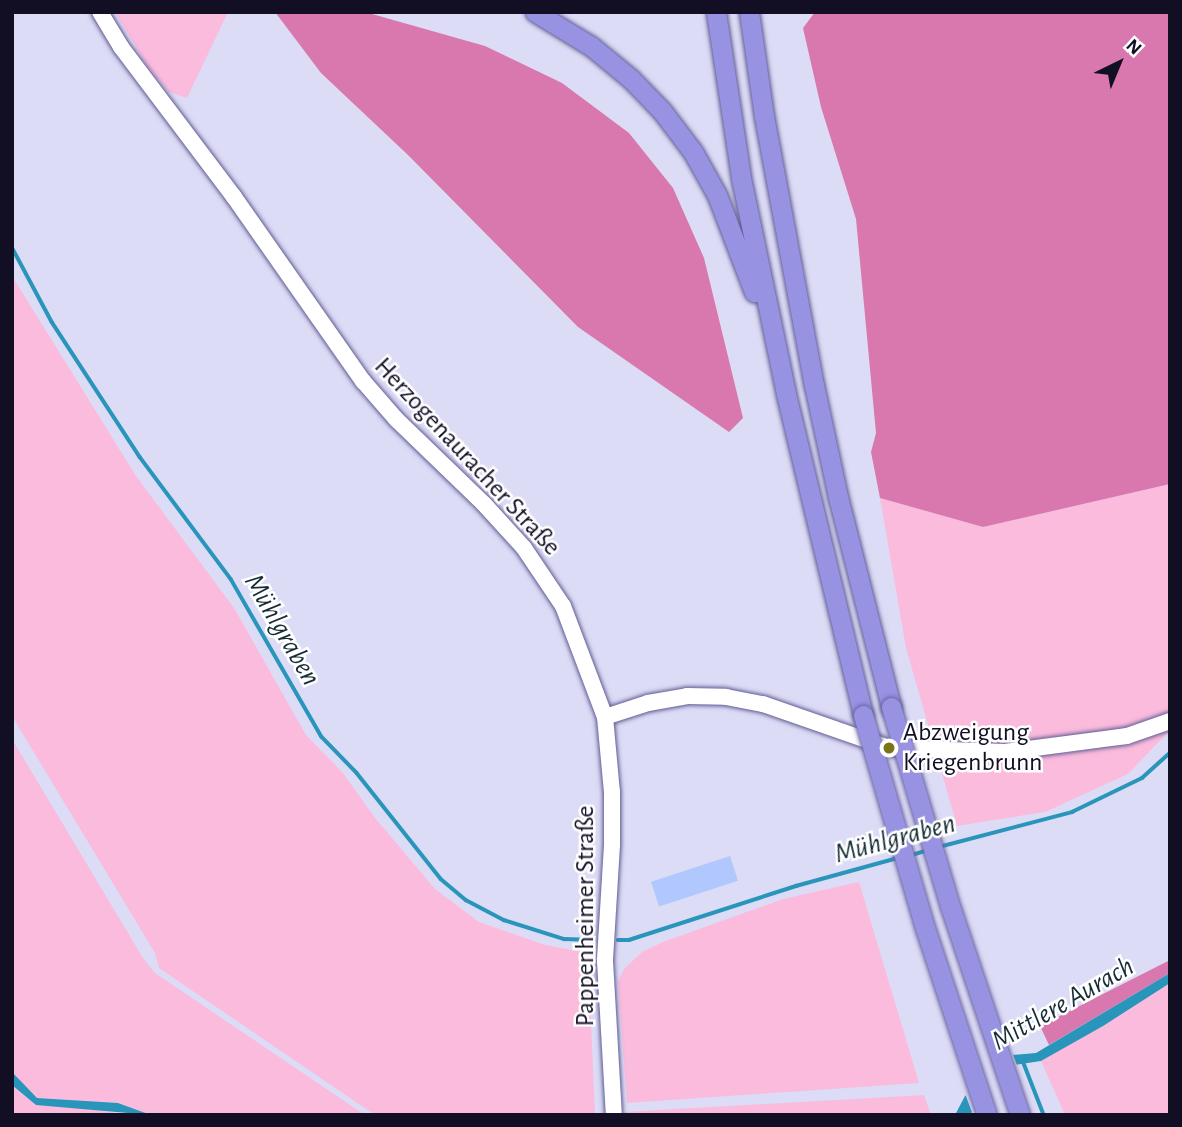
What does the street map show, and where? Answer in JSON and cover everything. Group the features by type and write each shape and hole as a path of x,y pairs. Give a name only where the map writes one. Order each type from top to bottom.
{"highway":[{"path":"535,12 591,46 631,79 662,111 693,152 717,195 740,251 786,394"},
{"path":"716,12 741,178 786,394 863,715 925,928 987,1115"},
{"path":"749,12 764,116 814,386 838,497 891,707 951,909 1020,1115"}],"street":[{"name":"Herzogenauracher Straße","path":"100,12 129,59 234,197 363,381 396,419 484,504 524,548 547,580 567,616 605,717"},
{"path":"605,717 648,703 687,696 726,697 763,704 889,748 1005,752 1127,736 1170,721"},
{"name":"Pappenheimer Straße","path":"605,717 612,792 612,845 605,961 614,1115"}],"shaded area":[{"path":"115,12 228,12 187,98 169,92 148,67"},
{"path":"275,12 365,12 485,46 562,83 629,133 673,188 704,258 743,418 729,432 578,327 408,155 321,73"},
{"path":"815,12 1170,12 1170,484 983,527 880,498 871,452 876,433 856,219 821,107 803,28"},
{"path":"12,276 136,476 234,608 306,735 343,773 375,818 435,889 479,922 545,945 588,953 595,1115 375,1115 159,968 155,953 12,716"},
{"path":"1170,484 1170,730 1128,774 1045,812 957,826 906,648 880,498 983,527"},
{"path":"12,739 143,958 155,973 365,1115 151,1115 118,1103 37,1098 31,1093 12,1072"},
{"path":"859,882 919,1083 627,1103 618,982 624,969 642,952 663,942 783,899"},
{"path":"1170,960 1170,973 1049,1045 1040,1026"},
{"path":"1170,983 1170,1115 1065,1115 1041,1061"},
{"path":"12,1085 36,1105 63,1105 132,1115 12,1115"},
{"path":"924,1095 931,1115 620,1115 624,1112"}],"water":[{"path":"1170,973 1170,983 1103,1026 1041,1061 1015,1065 984,1093 970,1115 955,1115 965,1096 1012,1055 1036,1053"},
{"path":"12,1072 37,1098 118,1103 151,1115 36,1105 12,1085"}],"pier":[{"path":"1012,1052 1018,1068 987,1096 973,1115 964,1091"}],"building":[{"path":"730,856 738,881 659,906 651,882"}],"waterway":[{"name":"Mühlgraben","path":"12,247 52,322 140,457 231,579 322,737 357,773 441,879 466,900 504,920 564,939 594,940"},
{"name":"Mühlgraben","path":"939,847 1072,812 1142,778 1170,753"},
{"name":"Mühlgraben","path":"912,855 928,850"},
{"name":"Mühlgraben","path":"618,940 629,940 796,886 898,858"},
{"name":"Mittlere Aurach","path":"1023,1061 1044,1115"}],"place":[{"name":"Abzweigung Kriegenbrunn","path":"889,748"}]}
